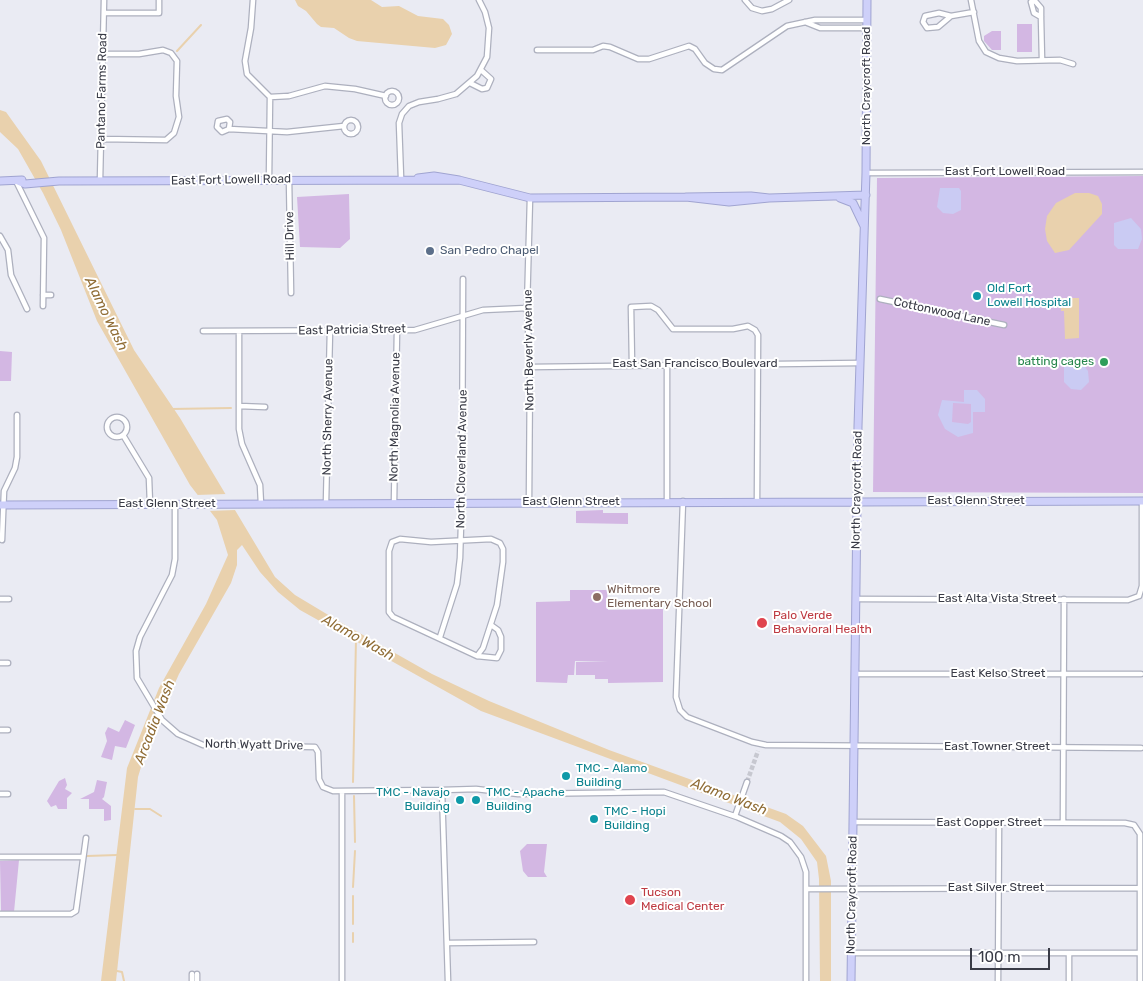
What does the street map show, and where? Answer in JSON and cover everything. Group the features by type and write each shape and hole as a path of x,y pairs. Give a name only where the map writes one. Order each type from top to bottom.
{"street":[{"name":"Pantano Farms Road","path":"100,181 104,0"},
{"path":"104,13 159,13 159,0"},
{"path":"253,0 251,28 244,61 247,74 270,97 269,179"},
{"path":"401,178 399,123 402,114 409,106 419,102 456,94 482,70 487,57 490,28 486,12 479,0"},
{"path":"745,0 752,8 762,11 772,9 788,0"},
{"name":"North Craycroft Road","path":"851,981 857,501 866,195 867,0"},
{"path":"971,0 979,41 986,52 999,58 1017,61 1060,60 1073,64"},
{"path":"951,16 942,25 931,29 927,28 923,22 925,16 932,13 951,16 974,12"},
{"path":"1041,17 1042,60"},
{"path":"804,21 820,28 867,24"},
{"path":"537,50 593,50 603,46 638,59 649,59 689,46 695,49 709,66 722,70 787,26 804,21 867,24"},
{"path":"101,140 166,140 174,133 179,117 176,96 177,61 172,53 163,50 139,54 103,54"},
{"path":"470,83 482,89 487,88 491,80 482,70"},
{"path":"270,97 288,96 325,86 354,89 386,96"},
{"path":"229,129 269,132 344,126"},
{"name":"East Fort Lowell Road","path":"866,172 1143,172"},
{"name":"East Fort Lowell Road","path":"0,182 418,178 442,181 459,180 530,198 751,196 769,198 866,195"},
{"name":"Hill Drive","path":"289,179 291,293"},
{"path":"17,182 44,238 43,306"},
{"path":"830,196 853,203 865,228"},
{"name":"North Beverly Avenue","path":"530,198 527,308 530,367 530,502"},
{"path":"0,236 8,250 10,275 27,309"},
{"name":"North Cloverland Avenue","path":"440,637 457,584 461,539 463,279"},
{"path":"43,295 51,295"},
{"name":"Cottonwood Lane","path":"880,299 1004,325"},
{"path":"632,364 631,307 651,306 658,310 673,329 733,329 748,326 755,330 758,335 757,501"},
{"name":"East Patricia Street","path":"203,331 415,330 483,310 527,308"},
{"name":"North Sherry Avenue","path":"326,503 330,330"},
{"name":"North Magnolia Avenue","path":"394,503 397,330"},
{"path":"239,332 239,429 242,444 260,485 261,504"},
{"name":"East San Francisco Boulevard","path":"530,367 667,363 860,362"},
{"path":"667,363 667,502"},
{"path":"239,406 265,407"},
{"path":"2,540 1,504 4,491 15,468 17,415"},
{"path":"119,417 126,423 127,427 123,435 117,438 109,434 106,425 111,418 119,417"},
{"path":"123,435 149,478 150,504"},
{"path":"1143,501 1141,590 1138,596 1143,601"},
{"name":"East Glenn Street","path":"1,504 1143,501"},
{"name":"East Towner Street","path":"683,502 677,622 676,697 680,710 687,717 761,744 773,746 1141,748"},
{"name":"North Wyatt Drive","path":"176,504 175,559 172,575 140,637 136,651 137,678 150,703 162,720 178,734 203,745 315,747 318,752 319,779 324,787 342,792 442,790 476,790 518,794 664,792 734,816 790,842 801,857 806,872 806,981"},
{"path":"477,656 483,648 497,605 503,562 503,549 500,543 491,539 430,542 400,540 392,542 389,551 389,612 393,617 440,637 477,656 497,658 501,650 501,637 498,630 491,626"},
{"name":"East Alta Vista Street","path":"856,599 1128,600 1138,596"},
{"path":"0,599 9,599"},
{"path":"1063,823 1064,600"},
{"path":"0,663 8,663"},
{"name":"East Kelso Street","path":"855,674 1141,674"},
{"path":"0,730 8,730"},
{"path":"758,752 761,744"},
{"path":"734,816 746,782"},
{"path":"442,790 448,981"},
{"path":"342,792 342,981"},
{"path":"0,794 8,794"},
{"path":"1138,820 1134,825 1140,834 1140,981"},
{"name":"East Copper Street","path":"853,822 1125,823 1134,825"},
{"path":"998,981 999,823"},
{"path":"0,914 71,914 76,911 86,838"},
{"path":"0,857 83,857"},
{"name":"East Silver Street","path":"806,889 1140,888"},
{"path":"447,943 534,942"},
{"path":"851,952 1140,953"},
{"path":"1069,953 1069,981"},
{"path":"192,981 194,974 196,981"}],"shaded area":[{"path":"1017,24 1032,24 1032,52 1017,52"},
{"path":"992,31 1001,31 1001,50 992,50 984,41 984,36"},
{"path":"1143,176 1143,493 873,492 877,178"},
{"path":"349,194 350,239 340,248 300,247 297,197"},
{"path":"0,351 12,352 11,381 0,381"},
{"path":"603,510 603,513 628,513 628,524 576,523 576,511"},
{"path":"570,590 607,590 608,610 663,609 663,682 608,683 608,679 595,679 595,675 576,675 576,662 608,661 575,661 574,675 568,675 567,683 536,682 536,602 570,601"},
{"path":"125,720 135,725 126,748 115,746 112,760 101,757 107,741 105,733 108,727 119,732"},
{"path":"65,778 67,785 65,789 72,793 67,798 67,809 58,809 56,805 51,807 47,801 59,781"},
{"path":"97,780 107,782 102,799 111,806 111,820 104,821 104,809 89,809 89,799 80,799 94,792"},
{"path":"527,844 547,844 544,872 547,877 528,877 523,871 520,851"},
{"path":"19,860 14,912 1,911 0,861"}],"sand":[{"path":"940,188 959,188 961,191 961,210 953,214 943,213 937,207"},
{"path":"1131,218 1141,229 1142,239 1138,249 1118,249 1114,245 1114,223"},
{"path":"1083,364 1088,371 1089,382 1081,390 1071,389 1064,382 1064,367 1067,365"},
{"path":"964,390 977,390 985,399 985,412 973,412 973,433 958,437 945,429 938,415 942,400 964,402","holes":["953,403 971,404 971,422 968,424 952,422"]}],"water":[{"path":"295,0 371,0 382,7 399,6 418,16 443,19 449,25 452,34 446,45 435,48 357,41 334,28 321,27 306,11 298,6"},
{"name":"Alamo Wash","path":"0,110 6,112 41,161 134,350 180,418 275,577 295,595 340,622 432,674 489,701 609,750 786,814 803,826 826,856 831,881 831,981 820,981 819,879 817,862 801,839 780,822 481,711 300,610 278,592 260,572 242,545 237,550 237,565 231,583 179,674 148,744 138,777 116,981 101,981 127,768 159,688 206,604 228,555 217,520 190,485 97,321 61,230 43,193 18,149 0,132"},
{"path":"1075,193 1089,193 1098,196 1102,204 1102,214 1069,250 1055,253 1047,241 1045,229 1047,216 1056,203"},
{"path":"1061,298 1079,298 1079,338 1065,339 1064,311 1061,311"}],"pier":[{"path":"227,494 236,510 207,511 196,495"}],"waterway":[{"path":"177,51 201,25"},
{"path":"171,409 231,408"},
{"path":"353,782 356,639"},
{"path":"354,796 355,842"},
{"path":"135,809 150,809 161,816"},
{"path":"353,887 355,851"},
{"path":"87,856 117,855"},
{"path":"353,896 353,924"},
{"path":"353,933 353,942"},
{"path":"117,971 122,972 124,981"}],"tunnel":[{"path":"747,782 758,751"}],"place":[{"name":"San Pedro Chapel","path":"430,251"},
{"name":"Old Fort Lowell Hospital","path":"977,296"},
{"name":"batting cages","path":"1104,362"},
{"name":"Whitmore Elementary School","path":"597,597"},
{"name":"Palo Verde Behavioral Health","path":"762,623"},
{"name":"TMC - Alamo Building","path":"566,776"},
{"name":"TMC - Navajo Building","path":"460,800"},
{"name":"TMC - Apache Building","path":"476,800"},
{"name":"TMC - Hopi Building","path":"594,819"},
{"name":"Tucson Medical Center","path":"630,900"}],"water label":[{"name":"Arcadia Wash","path":"155,722"}]}
